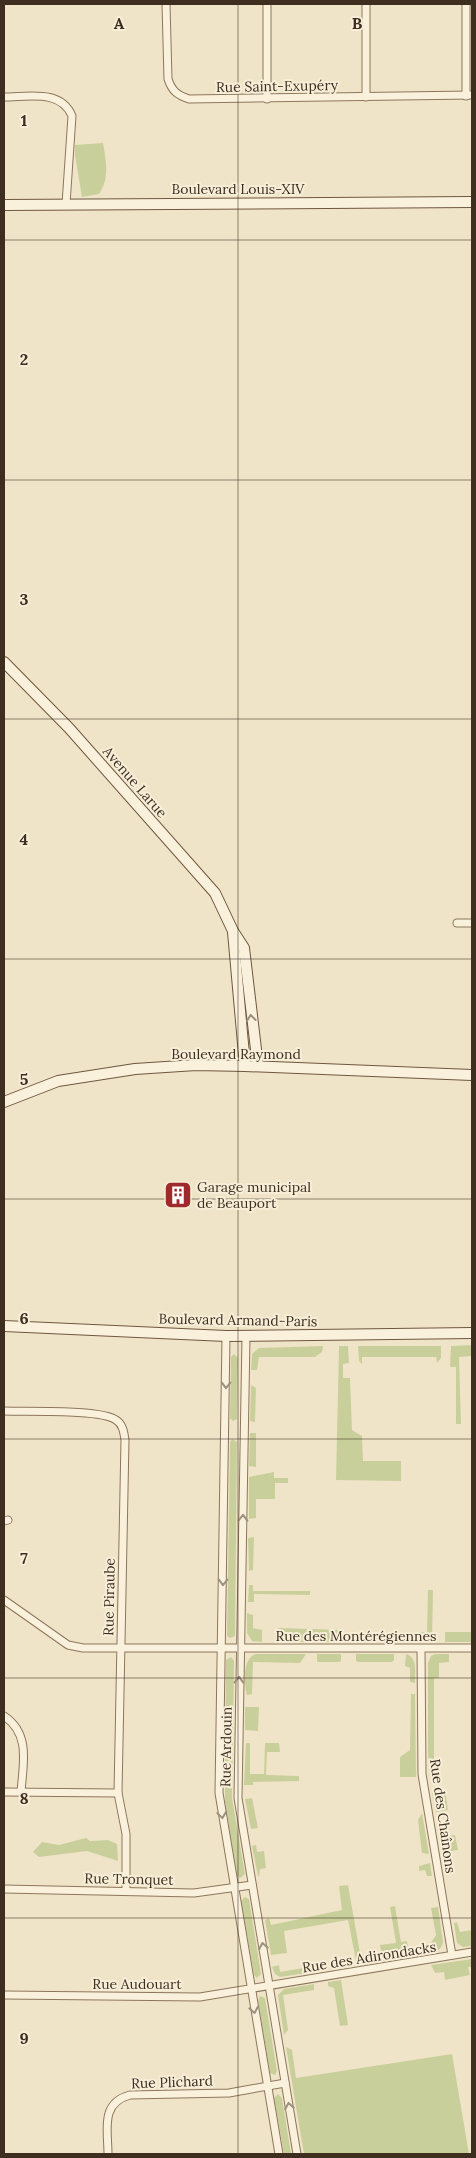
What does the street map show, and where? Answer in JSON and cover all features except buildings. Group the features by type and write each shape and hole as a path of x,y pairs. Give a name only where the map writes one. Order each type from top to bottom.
{"street":[{"name":"Rue Saint-Exupéry","path":"166,4 168,79 172,89 179,96 189,99 469,96"},
{"path":"266,4 267,99"},
{"path":"366,4 366,97"},
{"path":"466,4 469,96"},
{"path":"4,97 51,97 68,106 72,116 66,204"},
{"name":"Boulevard Louis-XIV","path":"4,204 472,202"},
{"name":"Avenue Larue","path":"4,662 69,728 215,893 233,931 244,948 258,1066"},
{"path":"457,923 472,923"},
{"name":"Avenue Larue","path":"233,931 245,1066"},
{"name":"Boulevard Raymond","path":"4,1102 58,1081 135,1069 196,1065 472,1075"},
{"name":"Boulevard Armand-Paris","path":"4,1326 226,1336 472,1334"},
{"name":"Rue Ardouin","path":"226,1336 219,1793 250,1989 279,2154"},
{"name":"Rue Ardouin","path":"246,1336 238,1798 297,2154"},
{"name":"Rue Piraube","path":"4,1411 102,1414 118,1420 122,1427 125,1440 118,1792 126,1834 126,1891"},
{"name":"Rue des Montérégiennes","path":"4,1600 68,1645 97,1649 472,1648"},
{"name":"Rue des Chaînons","path":"421,1649 422,1774 452,1956"},
{"path":"4,1716 13,1722 21,1737 24,1748 21,1792"},
{"path":"4,1792 118,1792"},
{"name":"Rue Tronquet","path":"4,1889 194,1893 252,1885"},
{"name":"Rue des Adirondacks","path":"269,1986 472,1952"},
{"name":"Rue Audouart","path":"4,1995 200,1997 269,1986"},
{"name":"Rue Plichard","path":"108,2154 108,2116 114,2102 121,2098 130,2095 230,2093 285,2083"}],"green space":[{"path":"103,143 106,169 105,182 99,194 82,197 75,145"},
{"path":"472,1345 472,1356 459,1357 461,1424 456,1424 456,1367 450,1367 451,1346"},
{"path":"323,1346 322,1352 315,1357 259,1357 257,1370 251,1370 252,1354 259,1348"},
{"path":"339,1346 348,1346 349,1363 343,1364 343,1378 350,1378 352,1430 362,1436 363,1461 401,1461 401,1481 336,1480"},
{"path":"358,1346 441,1346 441,1358 437,1363 436,1357 362,1357 362,1364 359,1361"},
{"path":"234,1354 238,1358 237,1419 233,1421 230,1418 231,1357"},
{"path":"251,1385 256,1388 255,1422 250,1421"},
{"path":"250,1433 256,1433 256,1467 249,1466"},
{"path":"232,1439 237,1442 235,1636 230,1638 227,1636 230,1442"},
{"path":"274,1472 274,1478 288,1478 288,1483 275,1483 275,1499 256,1499 256,1518 249,1519 249,1477"},
{"path":"254,1537 253,1570 249,1571 248,1538"},
{"path":"249,1585 253,1585 253,1591 310,1591 310,1595 254,1594 254,1602 248,1602"},
{"path":"428,1590 433,1590 432,1642 395,1642 396,1633 427,1632"},
{"path":"247,1613 253,1615 253,1628 262,1630 262,1642 252,1641 247,1633"},
{"path":"279,1628 343,1630 343,1636 373,1635 374,1642 275,1642 275,1632"},
{"path":"445,1632 472,1632 472,1642 445,1642"},
{"path":"256,1654 306,1654 300,1663 253,1662 252,1694 247,1695 245,1685 246,1666 251,1656"},
{"path":"317,1654 341,1654 341,1661 317,1662"},
{"path":"356,1654 394,1654 394,1660 392,1662 358,1662 356,1661"},
{"path":"406,1654 414,1662 415,1683 410,1682 410,1668 405,1666"},
{"path":"435,1654 449,1654 449,1662 439,1663 439,1678 434,1678 434,1776 430,1777 428,1753 428,1663 431,1656"},
{"path":"231,1657 234,1661 232,1798 245,1874 240,1878 237,1876 225,1802 226,1660"},
{"path":"411,1694 415,1694 416,1777 400,1777 400,1757 410,1750"},
{"path":"245,1707 259,1707 258,1731 245,1730"},
{"path":"246,1743 250,1743 250,1774 264,1774 265,1743 279,1743 280,1752 267,1752 266,1775 299,1776 299,1781 253,1782 253,1785 244,1785"},
{"path":"445,1790 448,1810 436,1812 432,1793"},
{"path":"252,1798 258,1828 251,1829 245,1799"},
{"path":"422,1813 429,1854 422,1853 418,1820"},
{"path":"438,1826 443,1827 445,1836 455,1835 458,1850 445,1852 445,1861 444,1861"},
{"path":"86,1838 90,1841 108,1840 117,1844 118,1861 87,1851 39,1857 33,1852 42,1842 59,1845"},
{"path":"256,1845 257,1852 264,1851 266,1868 260,1869 259,1877 252,1846"},
{"path":"430,1863 432,1876 427,1876 425,1870 419,1871 419,1866"},
{"path":"348,1885 361,1959 368,1958 370,1963 357,1965 348,1920 284,1931 287,1953 271,1955 265,1920 269,1918 271,1925 342,1910 339,1886"},
{"path":"245,1897 249,1899 261,1974 257,1978 254,1975 241,1901"},
{"path":"395,1906 401,1942 407,1941 410,1957 383,1961 380,1945 396,1943 390,1907"},
{"path":"438,1907 442,1946 437,1951 418,1955 423,1948 429,1946 436,1935 431,1908"},
{"path":"457,1922 460,1932 472,1930 472,1946 463,1947 457,1943 454,1923"},
{"path":"472,1959 472,1967 468,1967 470,1975 445,1980 444,1972 435,1973 431,1965"},
{"path":"279,1965 280,1972 320,1965 321,1971 280,1977 275,1974 272,1967"},
{"path":"341,1980 348,2025 340,2026 334,1988 328,1986 328,1982"},
{"path":"314,1984 314,1990 283,1995 288,2030 284,2035 278,1995 284,1989"},
{"path":"260,1996 265,1998 277,2071 275,2075 270,2073 258,2001"},
{"path":"286,2047 292,2050 296,2078 452,2054 469,2154 304,2154"},
{"path":"278,2094 282,2098 291,2154 284,2154 274,2098"}],"place":[{"name":"Garage municipal de Beauport","path":"178,1195"}]}
